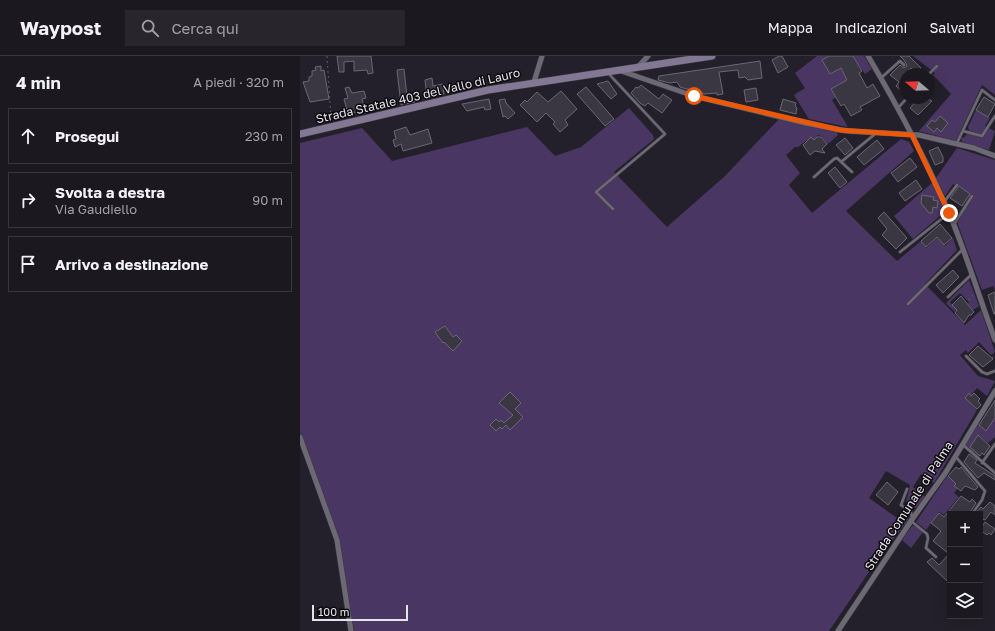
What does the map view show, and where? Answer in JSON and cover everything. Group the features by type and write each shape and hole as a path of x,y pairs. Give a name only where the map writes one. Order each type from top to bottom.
{"main road":[{"name":"Strada Statale 403 del Vallo di Lauro","path":"300,134 488,90 534,82 608,73 712,56"}],"street":[{"path":"534,82 542,56"},
{"path":"637,68 648,56"},
{"path":"868,56 912,135 949,213 995,340"},
{"path":"621,71 694,96 812,124 846,131 875,134 919,135 957,144 995,156"},
{"name":"Strada Comunale di Palma","path":"838,631 955,456 995,391"},
{"path":"300,437 338,540 351,631"}],"lane":[{"path":"881,78 900,61 904,65"},
{"path":"608,73 665,134 596,192 612,209"},
{"path":"957,144 982,90 995,100"},
{"path":"897,108 901,104"},
{"path":"963,131 982,136 995,116"},
{"path":"841,162 875,134"},
{"path":"814,177 837,158 852,172"},
{"path":"944,202 957,185"},
{"path":"954,225 972,196"},
{"path":"900,252 949,213"},
{"path":"908,304 963,249"},
{"path":"948,297 972,274"},
{"path":"966,356 982,372 987,374 995,371"},
{"path":"962,444 995,473"},
{"path":"982,463 995,444"},
{"path":"955,456 985,491 982,500 974,511"},
{"path":"907,489 901,505 911,512 912,520 927,534 926,548 936,557"}],"path":[{"path":"327,56 331,126"},
{"path":"992,358 995,355"}],"shaded area":[{"path":"817,56 829,56 822,60 830,74 841,68 847,80 831,89 836,97 832,100 848,127 809,119 794,95 805,88 795,73"},
{"path":"853,56 864,56 872,69 865,74"},
{"path":"913,56 995,56 995,95 982,85 956,141 919,131 951,94 935,77 935,68 929,68"},
{"path":"629,108 653,135 654,139 614,172 667,227 725,176 779,119 837,131 838,135 828,144 821,136 818,135 814,140 811,137 798,147 795,147 786,155 800,173 789,185 812,213 901,139 909,142 914,151 846,211 897,261 921,241 926,248 937,238 945,246 953,238 957,250 925,284 965,325 981,310 995,352 991,355 979,342 968,353 966,350 960,355 978,376 995,381 987,396 977,388 971,395 969,393 965,397 977,410 934,483 921,474 913,487 925,497 916,508 906,503 910,485 886,471 869,498 897,518 900,515 909,517 908,520 873,566 829,631 354,631 339,541 300,432 300,143 362,128 392,161 527,127 555,156 581,147"},
{"path":"976,110 990,118 985,126 995,131 989,150 962,142 961,138 965,137 969,130 968,127"},
{"path":"957,148 995,160 995,290 993,286 982,290 957,222 972,198 969,196 970,194 953,184 945,196 936,178"},
{"path":"933,182 946,211 913,239 894,216"},
{"path":"969,280 979,306 973,310 968,304 969,302 960,293 950,302 956,310 955,312 946,303"},
{"path":"995,418 995,437 988,443 978,435 970,447 980,455 979,458 964,447 978,424 986,430"},
{"path":"947,476 956,484 955,486 958,488 954,493 959,497 944,515 939,512 926,530 916,522"},
{"path":"912,526 916,526 923,532 911,548 902,540"}],"building":[{"path":"337,56 371,56 373,73 368,74 367,70 354,71 354,61 344,62 344,72 339,72"},
{"path":"782,56 788,67 778,73 772,60"},
{"path":"829,56 853,56 862,71 859,73 867,88 873,84 880,96 860,107 862,110 851,116 844,104 841,106 831,89 847,80 841,68 830,74 822,60"},
{"path":"900,56 909,56 921,68 904,68 907,66"},
{"path":"760,61 762,78 748,80 745,77 739,78 738,70 719,72 723,94 704,94 680,87 677,82 670,83 658,80 659,76"},
{"path":"900,65 904,68 899,68 899,82 890,75"},
{"path":"321,66 321,71 324,70 329,99 310,102 303,82 309,81 309,77 312,76 312,71 316,70 315,67"},
{"path":"404,69 407,97 414,96 415,102 401,105 397,70"},
{"path":"432,78 433,86 443,84 444,94 427,98 425,80"},
{"path":"608,81 617,94 611,99 597,84"},
{"path":"899,82 899,89 896,86"},
{"path":"641,85 659,99 663,94 672,100 662,113 648,103 645,106 640,103 631,93 636,87 638,88"},
{"path":"349,87 352,93 364,91 366,98 362,99 365,110 348,114 344,99 348,98 345,88"},
{"path":"586,87 614,119 605,126 577,94"},
{"path":"756,88 758,100 746,102 744,90"},
{"path":"561,91 577,109 565,120 568,125 560,132 553,124 555,122 546,113 537,122 520,105 525,100 527,102 537,92 548,102"},
{"path":"984,97 995,104 988,117 976,110"},
{"path":"489,99 491,109 485,110 484,107 467,111 462,104"},
{"path":"505,99 506,103 515,113 508,119 505,116 503,117 499,100"},
{"path":"783,99 796,103 796,114 780,110"},
{"path":"914,104 929,104 918,115 910,108"},
{"path":"940,116 948,123 941,132 937,128 934,132 927,126 932,120 935,122"},
{"path":"406,127 410,135 428,129 432,143 403,151 401,144 395,147 393,140 396,139 394,131"},
{"path":"811,137 814,140 817,137 821,137 827,144 822,149 825,153 815,151 810,155 803,145"},
{"path":"845,138 853,148 845,155 836,145"},
{"path":"877,140 884,149 864,165 857,157"},
{"path":"938,147 943,157 943,162 935,165 929,151"},
{"path":"910,158 917,167 898,182 891,173"},
{"path":"835,167 847,182 840,188 828,173"},
{"path":"916,180 922,189 905,201 899,193"},
{"path":"959,186 970,194 962,206 950,198"},
{"path":"922,195 934,197 933,200 938,201 937,208 933,207 932,213 929,213 921,203"},
{"path":"884,212 907,238 896,249 882,235 887,229 878,218"},
{"path":"940,224 952,238 944,245 937,237 926,247 921,241"},
{"path":"953,270 959,277 943,293 936,285"},
{"path":"995,292 995,314 994,314 988,295"},
{"path":"961,296 974,312 969,315 964,323 955,313 957,310 952,305"},
{"path":"445,326 453,337 456,335 462,341 453,351 444,342 443,343 435,332"},
{"path":"978,346 993,359 983,367 969,355"},
{"path":"510,392 521,403 515,409 523,417 510,430 506,425 502,429 500,427 496,431 490,425 496,419 499,422 501,420 504,423 513,415 499,403"},
{"path":"969,393 971,396 974,393 980,399 978,401 981,405 977,409 965,398"},
{"path":"995,400 995,418 986,431 979,425"},
{"path":"978,435 990,446 984,455 982,453 980,456 970,447"},
{"path":"969,454 977,460 975,463 995,476 995,480 984,473 978,478 964,462"},
{"path":"956,467 959,469 961,467 978,487 975,490 965,486 961,491 954,486 956,484 948,476"},
{"path":"887,482 898,492 888,505 876,495"},
{"path":"961,496 970,502 972,499 976,503 971,511 949,511"},
{"path":"990,502 995,506 995,515 991,512 985,520 983,519 983,511 978,511 981,507 983,509"},
{"path":"939,513 944,517 947,513 947,552 933,541 941,531 931,523"},
{"path":"985,522 995,529 991,535 989,533 987,535 983,532 983,525"},
{"path":"947,556 947,581 927,562 932,558 939,565"}],"route":[{"path":"694,96 840,130 875,134 912,135 949,213"}]}
